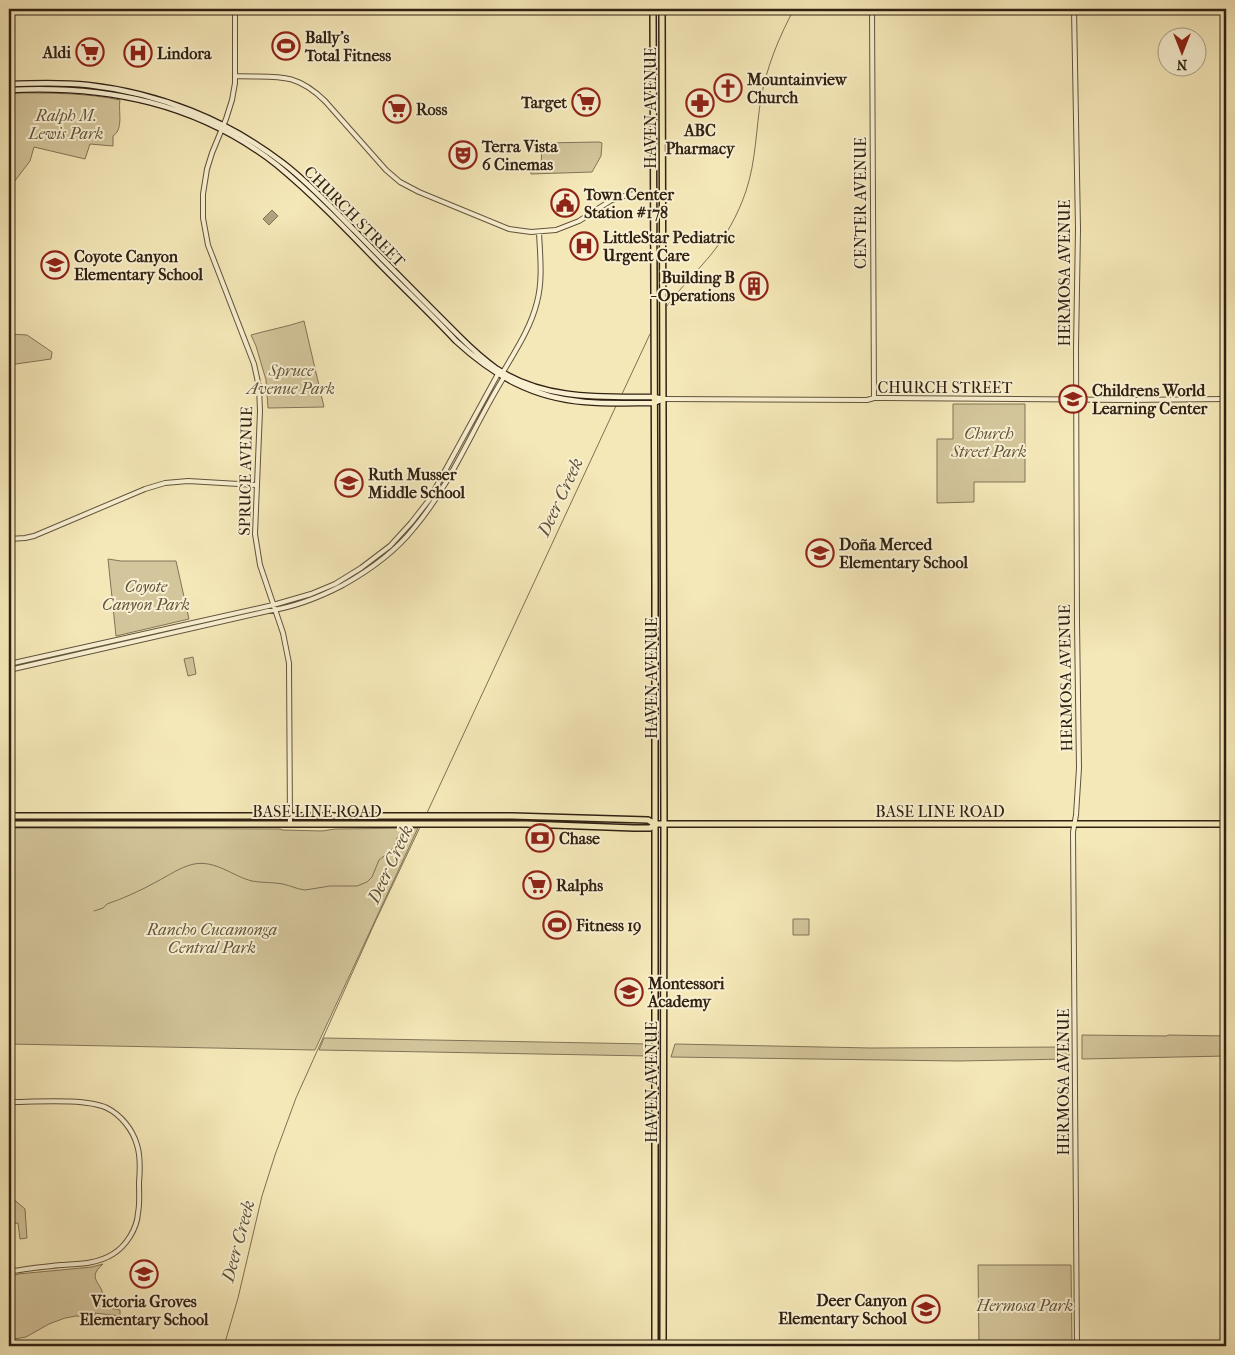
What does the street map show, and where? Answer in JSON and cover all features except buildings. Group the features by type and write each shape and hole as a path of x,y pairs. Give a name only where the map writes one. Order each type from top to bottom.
{"main road":[{"name":"HAVEN AVENUE","path":"653,9 655,1346"},
{"name":"HAVEN AVENUE","path":"662,9 663,1346"},
{"name":"CHURCH STREET","path":"9,84 88,85 167,107 222,128 276,165 304,189 456,341 483,364 525,388 547,396 586,402 616,400 624,397 654,400"},
{"name":"CHURCH STREET","path":"9,90 59,89 125,94"},
{"name":"CHURCH STREET","path":"616,400 621,402 663,400"},
{"name":"BASE LINE ROAD","path":"9,816 512,816 648,820 655,824 1226,824"},
{"name":"BASE LINE ROAD","path":"9,824 526,824 650,828 655,824"}],"street":[{"name":"SPRUCE AVENUE","path":"235,9 235,76 232,100 207,169 203,194 203,218 208,245 254,364 258,380 260,411 256,485 256,545 260,565 284,638 289,663 290,824"},
{"name":"CENTER AVENUE","path":"872,9 874,398"},
{"name":"HERMOSA AVENUE","path":"1074,9 1078,229 1076,399 1078,768 1076,816 1073,832 1077,1346"},
{"path":"235,76 282,77 305,84 325,101 386,170 400,182 419,192 502,226 524,232 556,230 571,225 619,197 634,194 663,194"},
{"path":"9,670 274,607 335,584 361,568 390,546 429,500 524,335 537,302 540,285 539,232"},
{"name":"CHURCH STREET","path":"663,400 867,400 874,398 1226,399"},
{"path":"9,539 34,536 145,489 165,483 188,481 256,485"},
{"path":"9,664 274,607"},
{"path":"9,1102 76,1102 94,1104 109,1109 128,1125 134,1136 139,1154 140,1178 138,1215 130,1236 118,1250 105,1258 89,1263 25,1268 9,1272"}],"green space":[{"name":"Ralph M. Lewis Park","path":"57,93 120,100 120,124 113,136 113,146 90,144 85,159 34,147 30,161 11,186 9,184 9,94"},
{"path":"542,143 602,143 601,156 592,172 531,174 530,169 541,168"},
{"name":"Spruce Avenue Park","path":"304,321 324,407 268,408 266,380 251,335"},
{"path":"9,334 27,335 52,352 51,359 9,365"},
{"name":"Church Street Park","path":"953,404 1025,404 1025,482 974,482 974,502 937,503 937,439 953,439"},
{"name":"Coyote Canyon Park","path":"108,559 121,561 176,561 189,619 116,636"},
{"path":"193,657 196,674 188,676 184,659"},
{"name":"Rancho Cucamonga Central Park","path":"9,828 280,829 322,831 335,829 418,828 315,1050 9,1044"},
{"path":"793,919 809,919 809,935 793,935"},
{"path":"1082,1035 1226,1036 1226,1056 1082,1059"},
{"path":"324,1038 649,1044 649,1056 319,1050"},
{"path":"675,1044 871,1048 1069,1047 1069,1059 958,1061 671,1057"},
{"path":"9,1178 10,1196 25,1209 27,1238 20,1239 18,1223 9,1224"},
{"path":"103,1264 95,1274 102,1293 102,1300 98,1305 120,1310 120,1316 95,1313 95,1316 92,1317 76,1316 65,1318 49,1324 26,1337 9,1340 9,1278 18,1274 92,1267"},
{"name":"Hermosa Park","path":"978,1265 1071,1265 1072,1346 979,1346"}],"shaded area":[{"path":"272,210 278,216 269,225 263,219"}],"waterway":[{"name":"Deer Creek","path":"667,306 715,250 739,209 752,168 761,98 770,63 794,9"},
{"name":"Deer Creek","path":"622,394 650,334"},
{"name":"Deer Creek","path":"426,815 616,406"},
{"name":"Deer Creek","path":"224,1346 238,1298 262,1196 296,1098 421,825"},
{"path":"94,911 126,897 179,869 202,863 217,866 252,881 283,884 305,890 330,886 357,886 367,882 372,877 379,860 394,848 397,838"}],"place":[{"name":"Bally's Total Fitness","path":"286,46"},
{"name":"Aldi","path":"90,52"},
{"name":"Lindora","path":"138,53"},
{"name":"Mountainview Church","path":"728,88"},
{"name":"Target","path":"586,102"},
{"name":"ABC Pharmacy","path":"700,103"},
{"name":"Ross","path":"397,109"},
{"name":"Terra Vista 6 Cinemas","path":"463,155"},
{"name":"Town Center Station #178","path":"565,203"},
{"name":"LittleStar Pediatric Urgent Care","path":"584,246"},
{"name":"Coyote Canyon Elementary School","path":"55,265"},
{"name":"Building B - Operations","path":"754,286"},
{"name":"Childrens World Learning Center","path":"1073,399"},
{"name":"Ruth Musser Middle School","path":"349,483"},
{"name":"Doña Merced Elementary School","path":"820,553"},
{"name":"Chase","path":"540,838"},
{"name":"Ralphs","path":"537,885"},
{"name":"Fitness 19","path":"557,925"},
{"name":"Montessori Academy","path":"629,992"},
{"name":"Victoria Groves Elementary School","path":"144,1274"},
{"name":"Deer Canyon Elementary School","path":"926,1309"}]}
